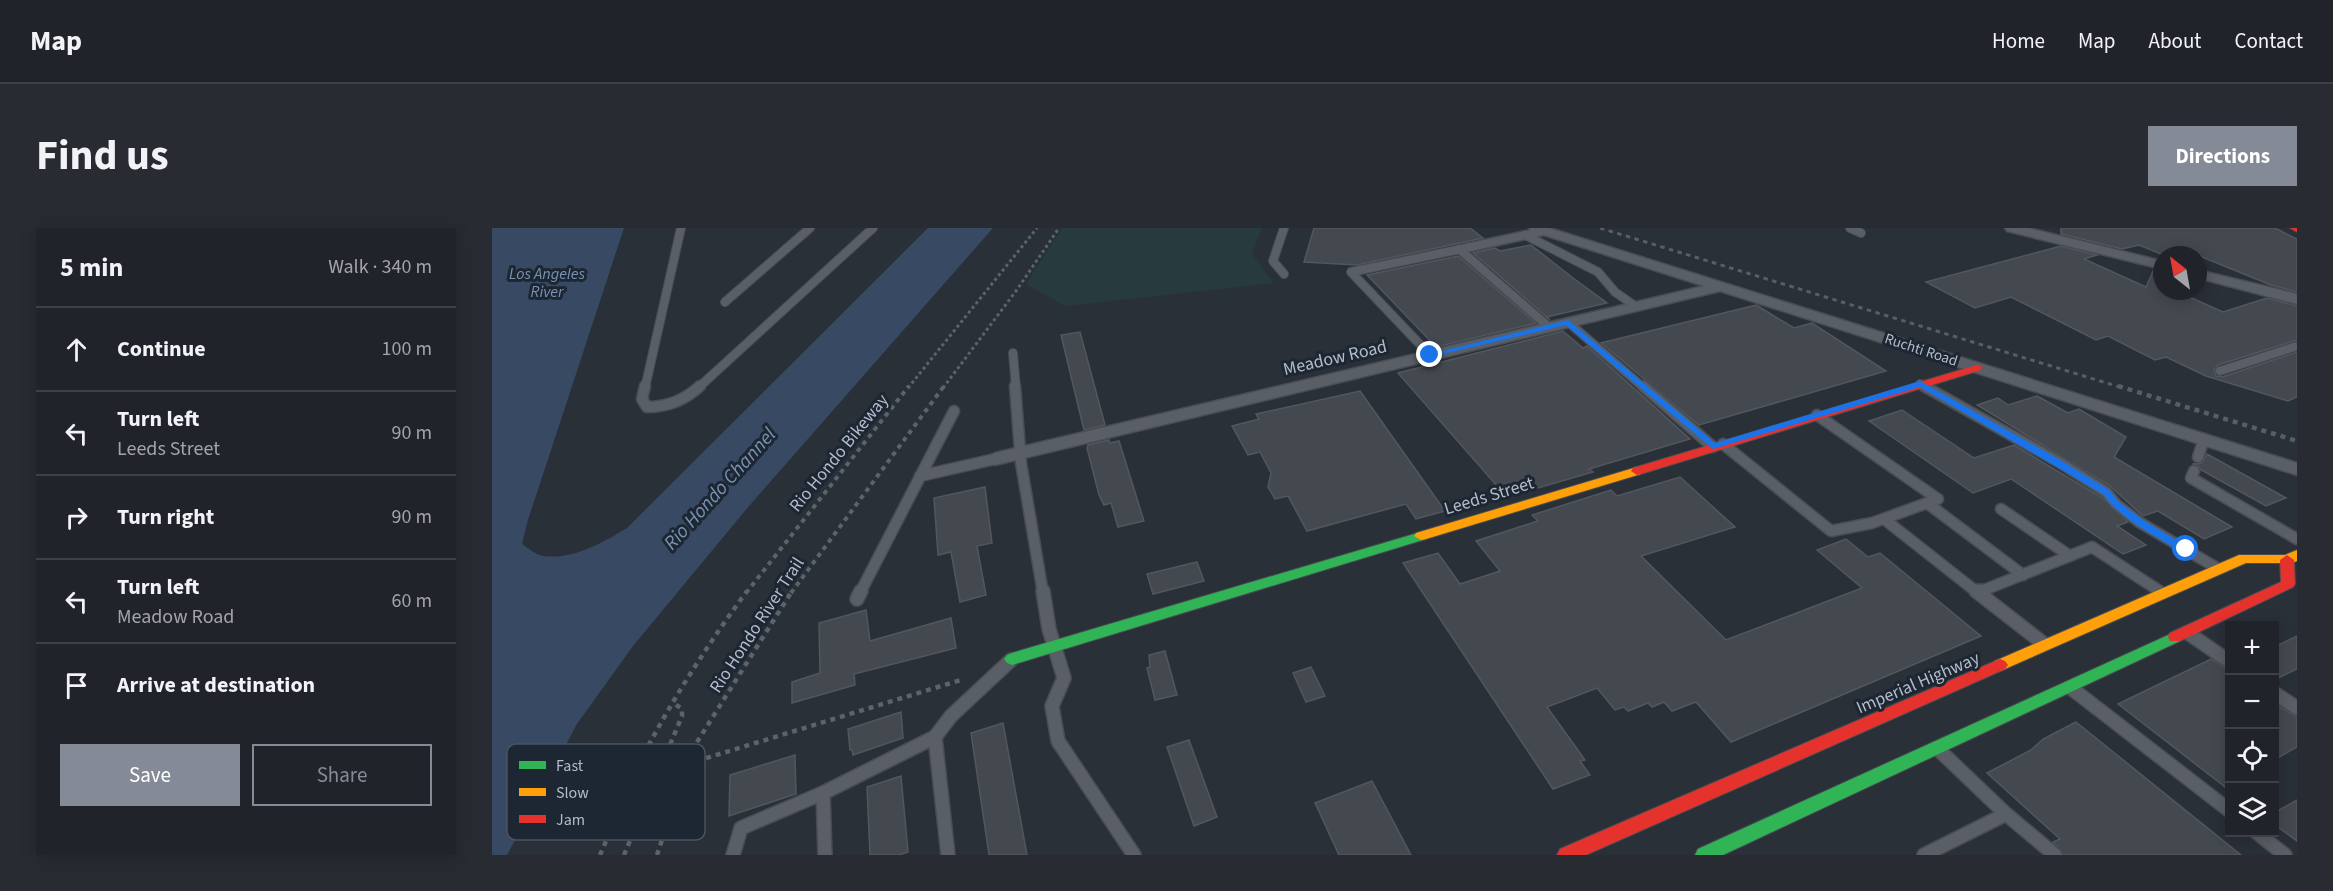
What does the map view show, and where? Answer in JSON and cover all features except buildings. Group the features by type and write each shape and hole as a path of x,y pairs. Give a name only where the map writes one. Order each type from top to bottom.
{"main road":[{"name":"Leeds Street","path":"1012,659 1977,368"},
{"name":"Imperial Highway","path":"1566,855 1589,851 2244,558 2292,565 2288,584 1938,749 1704,855"}],"street":[{"path":"2012,228 2153,263"},
{"path":"1465,248 1535,231"},
{"name":"Ruchti Road","path":"1535,231 1720,286 2297,469"},
{"path":"2207,276 2297,299"},
{"name":"Meadow Road","path":"995,459 1720,286"}],"lane":[{"path":"681,228 642,399 647,407 661,407 688,397 873,228"},
{"path":"725,302 810,228"},
{"path":"1284,228 1273,261 1284,274"},
{"path":"1850,228 1861,233"},
{"path":"1535,231 1598,272 1615,292 1635,306"},
{"path":"1430,355 1351,272 1465,248 1549,327"},
{"path":"1568,322 1718,445 1831,531 1884,519 1938,499 1817,415"},
{"path":"2220,371 2297,346"},
{"path":"1013,353 1020,453 1049,629 1064,678 1052,706 1058,741 1134,855"},
{"path":"1920,384 2059,462 2106,492 2115,504 2139,522 2219,569"},
{"path":"857,599 954,411"},
{"path":"2198,457 2204,440"},
{"path":"920,476 995,459"},
{"path":"2194,471 2191,478 2297,539"},
{"path":"1927,503 2023,575"},
{"path":"2001,509 2070,556"},
{"path":"1884,519 2046,646"},
{"path":"1979,592 2092,547 2164,594"},
{"path":"2186,632 2225,659"},
{"path":"733,855 741,828 823,793 935,737 944,722 995,678 1012,659"},
{"path":"2068,686 2225,809"},
{"path":"2279,696 2297,708"},
{"path":"935,737 948,855"},
{"path":"1938,749 2006,814 2055,855"},
{"path":"823,793 825,855"},
{"path":"1924,855 2006,814"},
{"path":"2262,837 2285,855"}],"path":[{"name":"Rio Hondo Bikeway","path":"650,744 707,645 774,554 1037,228"},
{"name":"Rio Hondo River Trail","path":"697,744 806,570 1016,291 1059,228"},
{"path":"705,758 975,674"},
{"path":"670,744 682,716 682,709 672,702"},
{"name":"Rio Hondo Bikeway","path":"600,855 606,840"},
{"path":"624,855 629,840"},
{"name":"Rio Hondo River Trail","path":"657,855 662,840"}],"green space":[{"path":"1062,228 1262,228 1252,254 1274,283 1065,306 1026,284"}],"water":[{"path":"492,228 624,228 522,544 540,555 554,557 587,549 627,528 928,228 993,228 749,506 633,646 577,724 566,744 507,744 507,840 515,840 507,855 492,855"}],"railway":[{"path":"1600,228 2123,388"},
{"path":"2118,386 2297,441"}],"traffic: fast":[{"path":"1012,659 1421,536"},
{"path":"1704,855 2175,637"}],"traffic: slow":[{"path":"1421,536 1637,471"},
{"path":"2000,665 2244,558 2287,560 2297,555"}],"traffic: jam":[{"path":"1637,471 1977,368"},
{"path":"2175,637 2288,584 2287,560"},
{"path":"1566,855 2000,665"}],"route":[{"path":"1430,355 1568,322 1713,447 1920,384 2059,462 2106,492 2115,504 2139,522 2186,549"}],"water label":[{"name":"Los Angeles River","path":"547,283"},
{"name":"Rio Hondo Channel","path":"720,489"}]}
